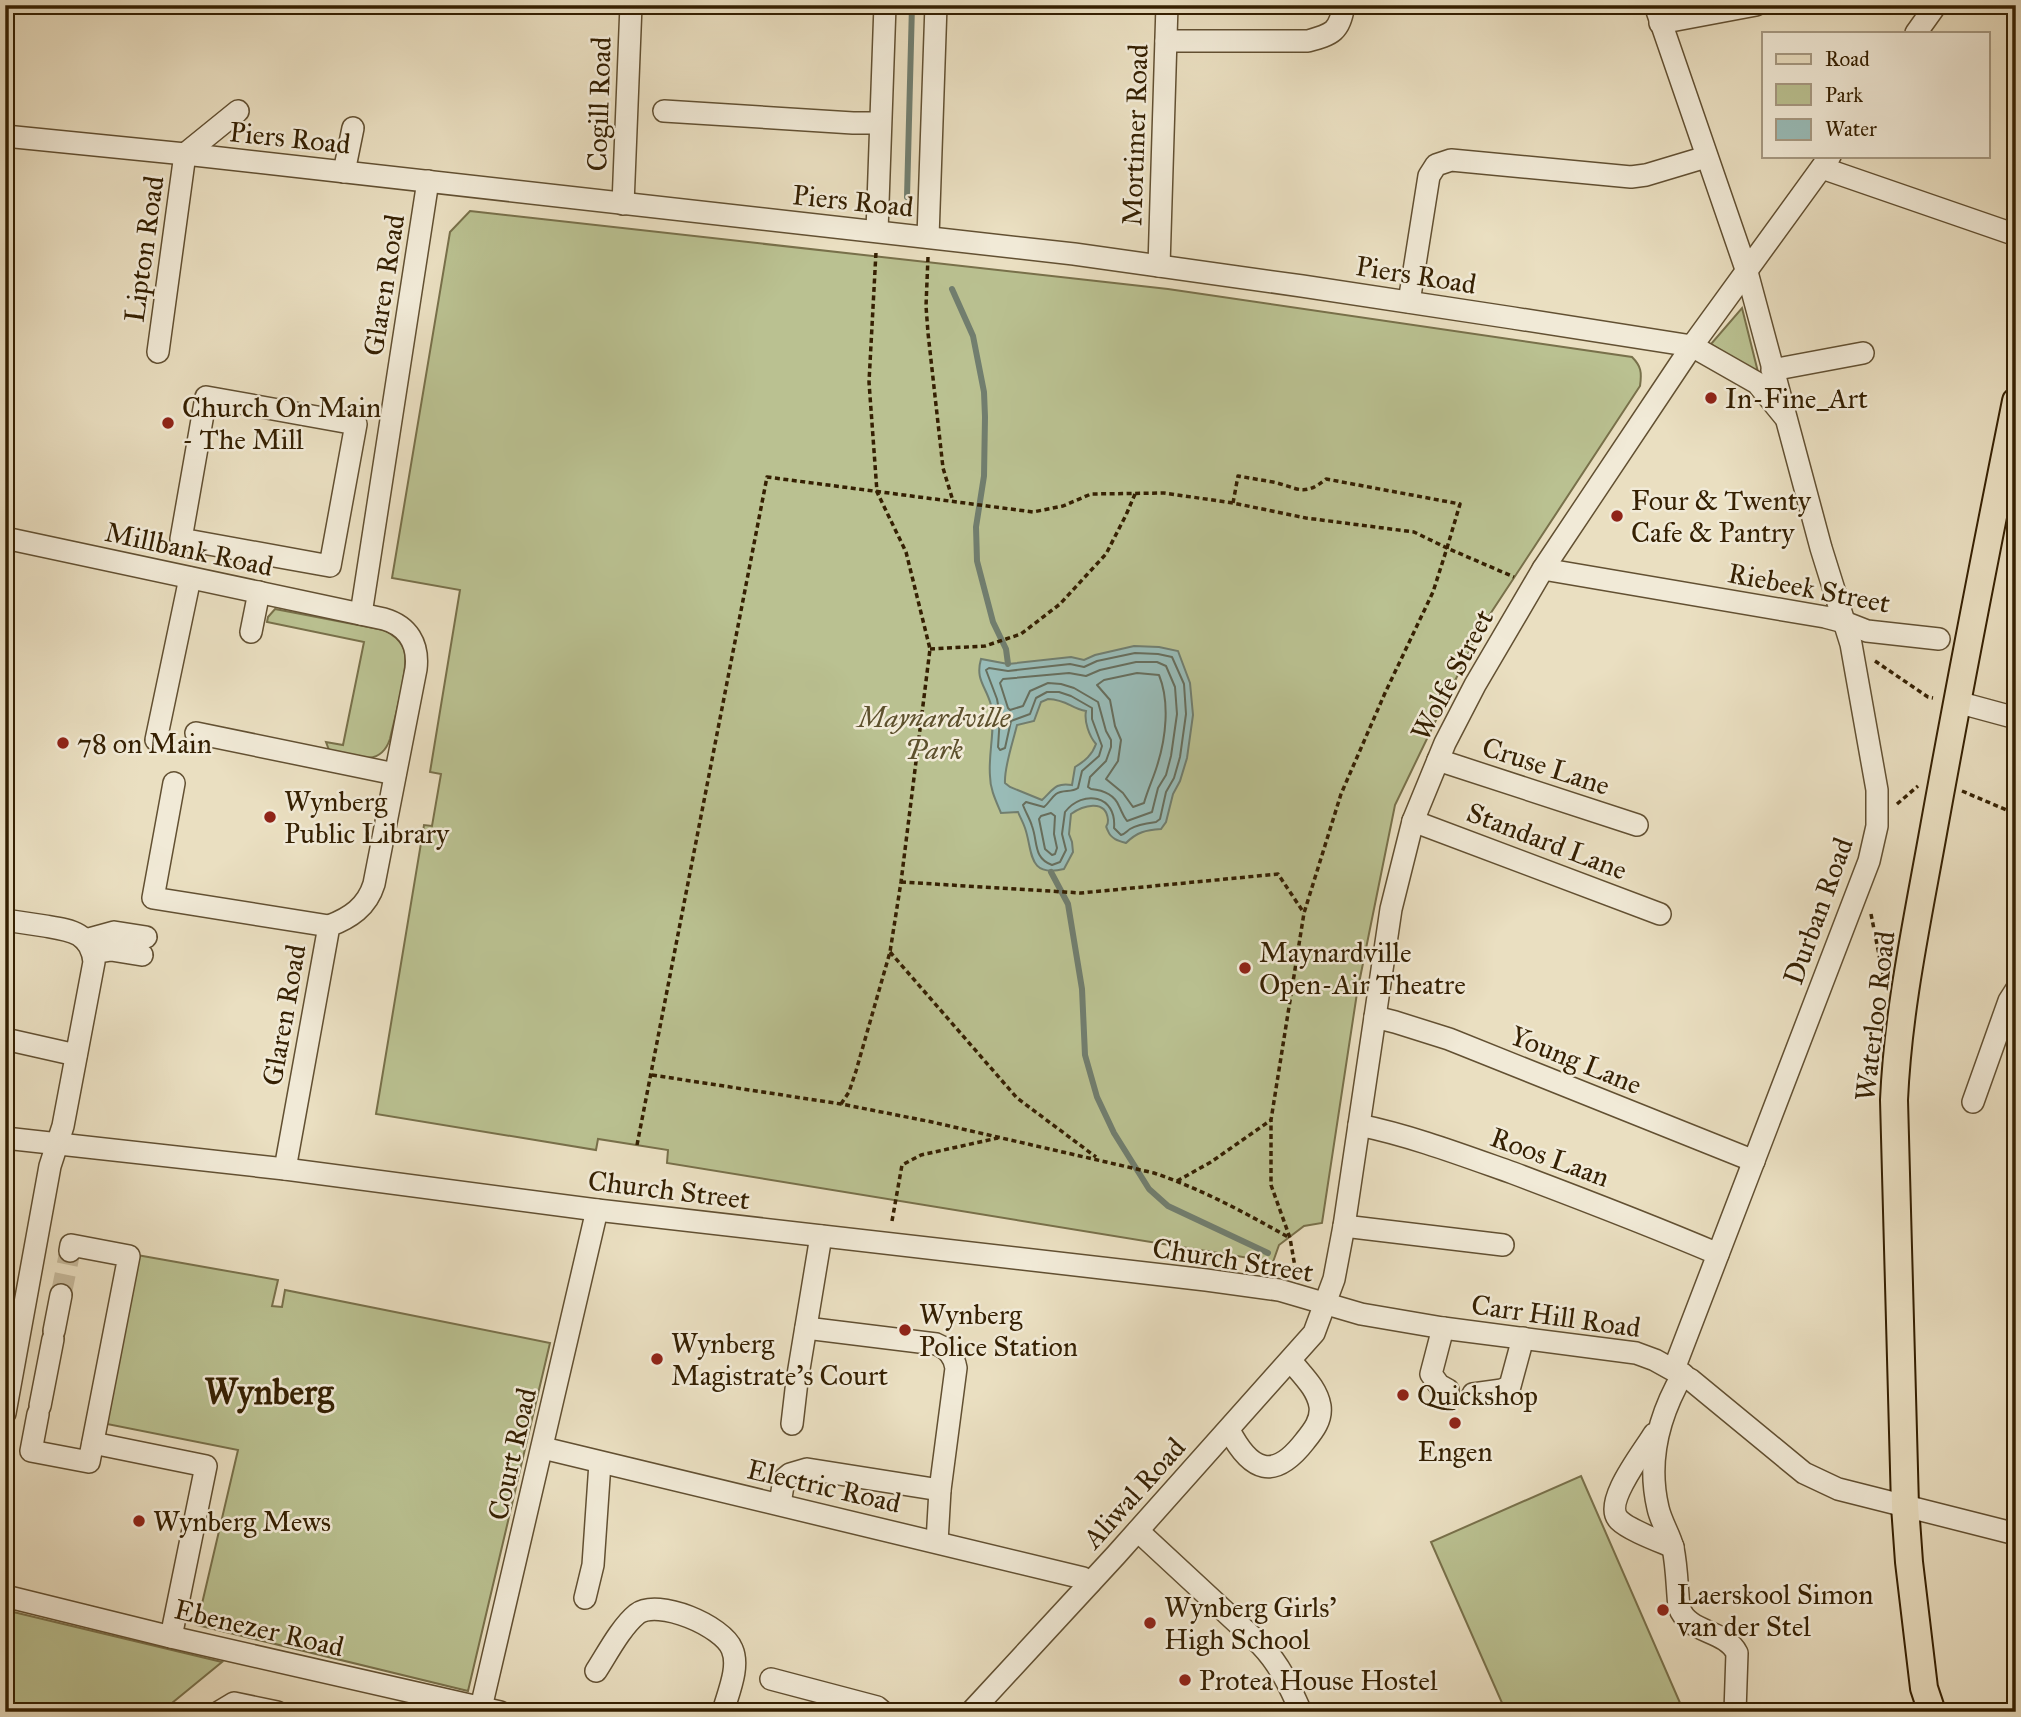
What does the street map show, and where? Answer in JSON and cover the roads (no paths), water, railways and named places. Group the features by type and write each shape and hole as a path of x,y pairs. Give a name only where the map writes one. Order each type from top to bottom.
{"main road":[{"name":"Waterloo Road","path":"1926,1704 1905,1506 1894,1100 1896,1053 1948,701 2016,401"}],"street":[{"name":"Cogill Road","path":"623,204 631,5"},
{"path":"876,239 885,5"},
{"path":"928,245 936,5"},
{"name":"Mortimer Road","path":"1159,267 1167,5"},
{"path":"1166,41 1308,41 1335,31 1341,22 1344,5"},
{"path":"1658,14 1756,5"},
{"path":"1917,32 1936,5"},
{"name":"Durban Road","path":"1658,14 1747,272 1765,377 1784,416 1851,644 1877,790 1877,826 1869,861 1718,1254 1660,1426"},
{"path":"186,154 238,111"},
{"path":"664,111 880,123"},
{"path":"344,172 353,128"},
{"name":"Piers Road","path":"5,136 623,204 928,245 1074,254 1692,346"},
{"name":"Lipton Road","path":"158,352 186,154"},
{"path":"1409,302 1429,176 1436,165 1451,160 1631,177 1706,157"},
{"path":"1826,162 2016,235"},
{"name":"Wolfe Street","path":"1325,1304 1334,1279 1344,1226 1391,909 1413,821 1438,760 1475,685 1544,569 1692,346 1826,162"},
{"name":"Glaren Road","path":"285,1170 329,926 350,918 372,890 416,669 416,648 400,626 361,614 428,181"},
{"name":"Durban Road","path":"1692,346 1765,377"},
{"path":"1765,377 1863,353"},
{"path":"356,424 330,566 181,539 206,397 356,424 389,432"},
{"name":"Millbank Road","path":"5,538 361,614"},
{"path":"229,586 236,549"},
{"name":"Riebeek Street","path":"1544,569 1844,622 1867,631 1939,639"},
{"path":"156,740 190,578"},
{"path":"251,632 259,592"},
{"path":"1948,701 2016,718"},
{"path":"196,733 395,774"},
{"name":"Cruse Lane","path":"1438,760 1637,825"},
{"path":"174,783 153,898 329,926"},
{"name":"Standard Lane","path":"1413,821 1660,914"},
{"path":"5,920 77,933 89,947 93,968 62,1126 50,1166 5,1413"},
{"path":"89,947 114,932 144,946"},
{"path":"1973,1102 2009,1001 2016,990"},
{"name":"Young Lane","path":"1375,1017 1449,1039 1754,1161"},
{"path":"5,1040 76,1055"},
{"name":"Roos Laan","path":"1359,1125 1398,1133 1472,1158 1632,1217 1718,1254"},
{"name":"Church Street","path":"5,1138 1230,1283 1279,1290 1325,1304"},
{"name":"Court Road","path":"487,1710 597,1210"},
{"path":"1344,1226 1503,1245"},
{"path":"792,1424 821,1236"},
{"path":"61,1295 31,1451 89,1462 129,1256 71,1245 70,1251"},
{"name":"Carr Hill Road","path":"1325,1304 1361,1314 1443,1328 1636,1353 1678,1372 1804,1473 1838,1489 2016,1534"},
{"name":"Aliwal Road","path":"971,1712 1291,1361 1314,1334 1325,1304"},
{"path":"806,1328 936,1344 949,1352 956,1368 940,1490 937,1542"},
{"path":"1443,1328 1432,1374 1439,1385 1448,1390"},
{"path":"1473,1394 1502,1390 1510,1386 1523,1338"},
{"path":"1228,1430 1245,1455 1255,1463 1269,1467 1286,1462 1299,1449 1314,1429 1320,1416 1320,1408 1312,1386 1291,1361"},
{"path":"1660,1426 1617,1494 1614,1506 1615,1515 1621,1522 1673,1547"},
{"path":"1660,1426 1655,1447 1655,1488 1658,1509 1673,1547 1679,1607 1688,1622 1732,1645 1737,1653 1735,1712"},
{"path":"93,1443 206,1466 171,1637"},
{"name":"Electric Road","path":"543,1448 1083,1578 1090,1583"},
{"path":"585,1598 593,1565 600,1463"},
{"path":"779,1504 783,1479 807,1469 940,1490"},
{"path":"1138,1531 1276,1661 1301,1712"},
{"name":"Ebenezer Road","path":"5,1597 450,1707 487,1710"},
{"path":"596,1671 628,1623 639,1613 661,1610 685,1615 717,1633 733,1650 735,1663 723,1712"},
{"path":"771,1679 877,1707 883,1712"},
{"path":"219,1712 234,1703 277,1712"}],"water":[{"path":"1134,646 1178,651 1190,683 1193,715 1187,758 1166,822 1161,829 1142,832 1126,843 1109,834 1106,827 1108,820 1103,809 1098,806 1081,808 1071,814 1069,834 1073,852 1064,869 1043,870 1034,860 1018,812 1001,813 992,790 992,714 989,698 980,678 981,659 1008,664 1071,657 1084,660","holes":["1055,700 1086,711 1088,728 1096,744 1088,757 1075,767 1072,785 1058,786 1042,800 1005,783 1006,770 1017,725 1034,721 1041,702"]}],"waterway":[{"path":"907,197 912,5"},
{"path":"952,289 973,336 984,392 984,476 976,527 977,561 993,622 1006,649 1008,664"},
{"path":"1051,872 1068,904 1082,989 1085,1055 1097,1097 1114,1133 1149,1189 1168,1206 1268,1253"}],"tunnel":[{"path":"61,1295 70,1251"}],"place":[{"name":"In-Fine_Art","path":"1711,398"},
{"name":"Church On Main - The Mill","path":"168,423"},
{"name":"Four & Twenty Cafe & Pantry","path":"1617,516"},
{"name":"78 on Main","path":"63,743"},
{"name":"Wynberg Public Library","path":"270,817"},
{"name":"Maynardville Open-Air Theatre","path":"1245,968"},
{"name":"Wynberg Police Station","path":"905,1330"},
{"name":"Wynberg Magistrate's Court","path":"657,1359"},
{"name":"Quickshop","path":"1403,1395"},
{"name":"Engen","path":"1455,1423"},
{"name":"Wynberg Mews","path":"139,1521"},
{"name":"Laerskool Simon van der Stel","path":"1663,1610"},
{"name":"Wynberg Girls' High School","path":"1150,1623"},
{"name":"Protea House Hostel","path":"1185,1680"}],"district":[{"name":"Wynberg","path":"269,1392"}],"park label":[{"name":"Maynardville Park","path":"934,733"}]}
